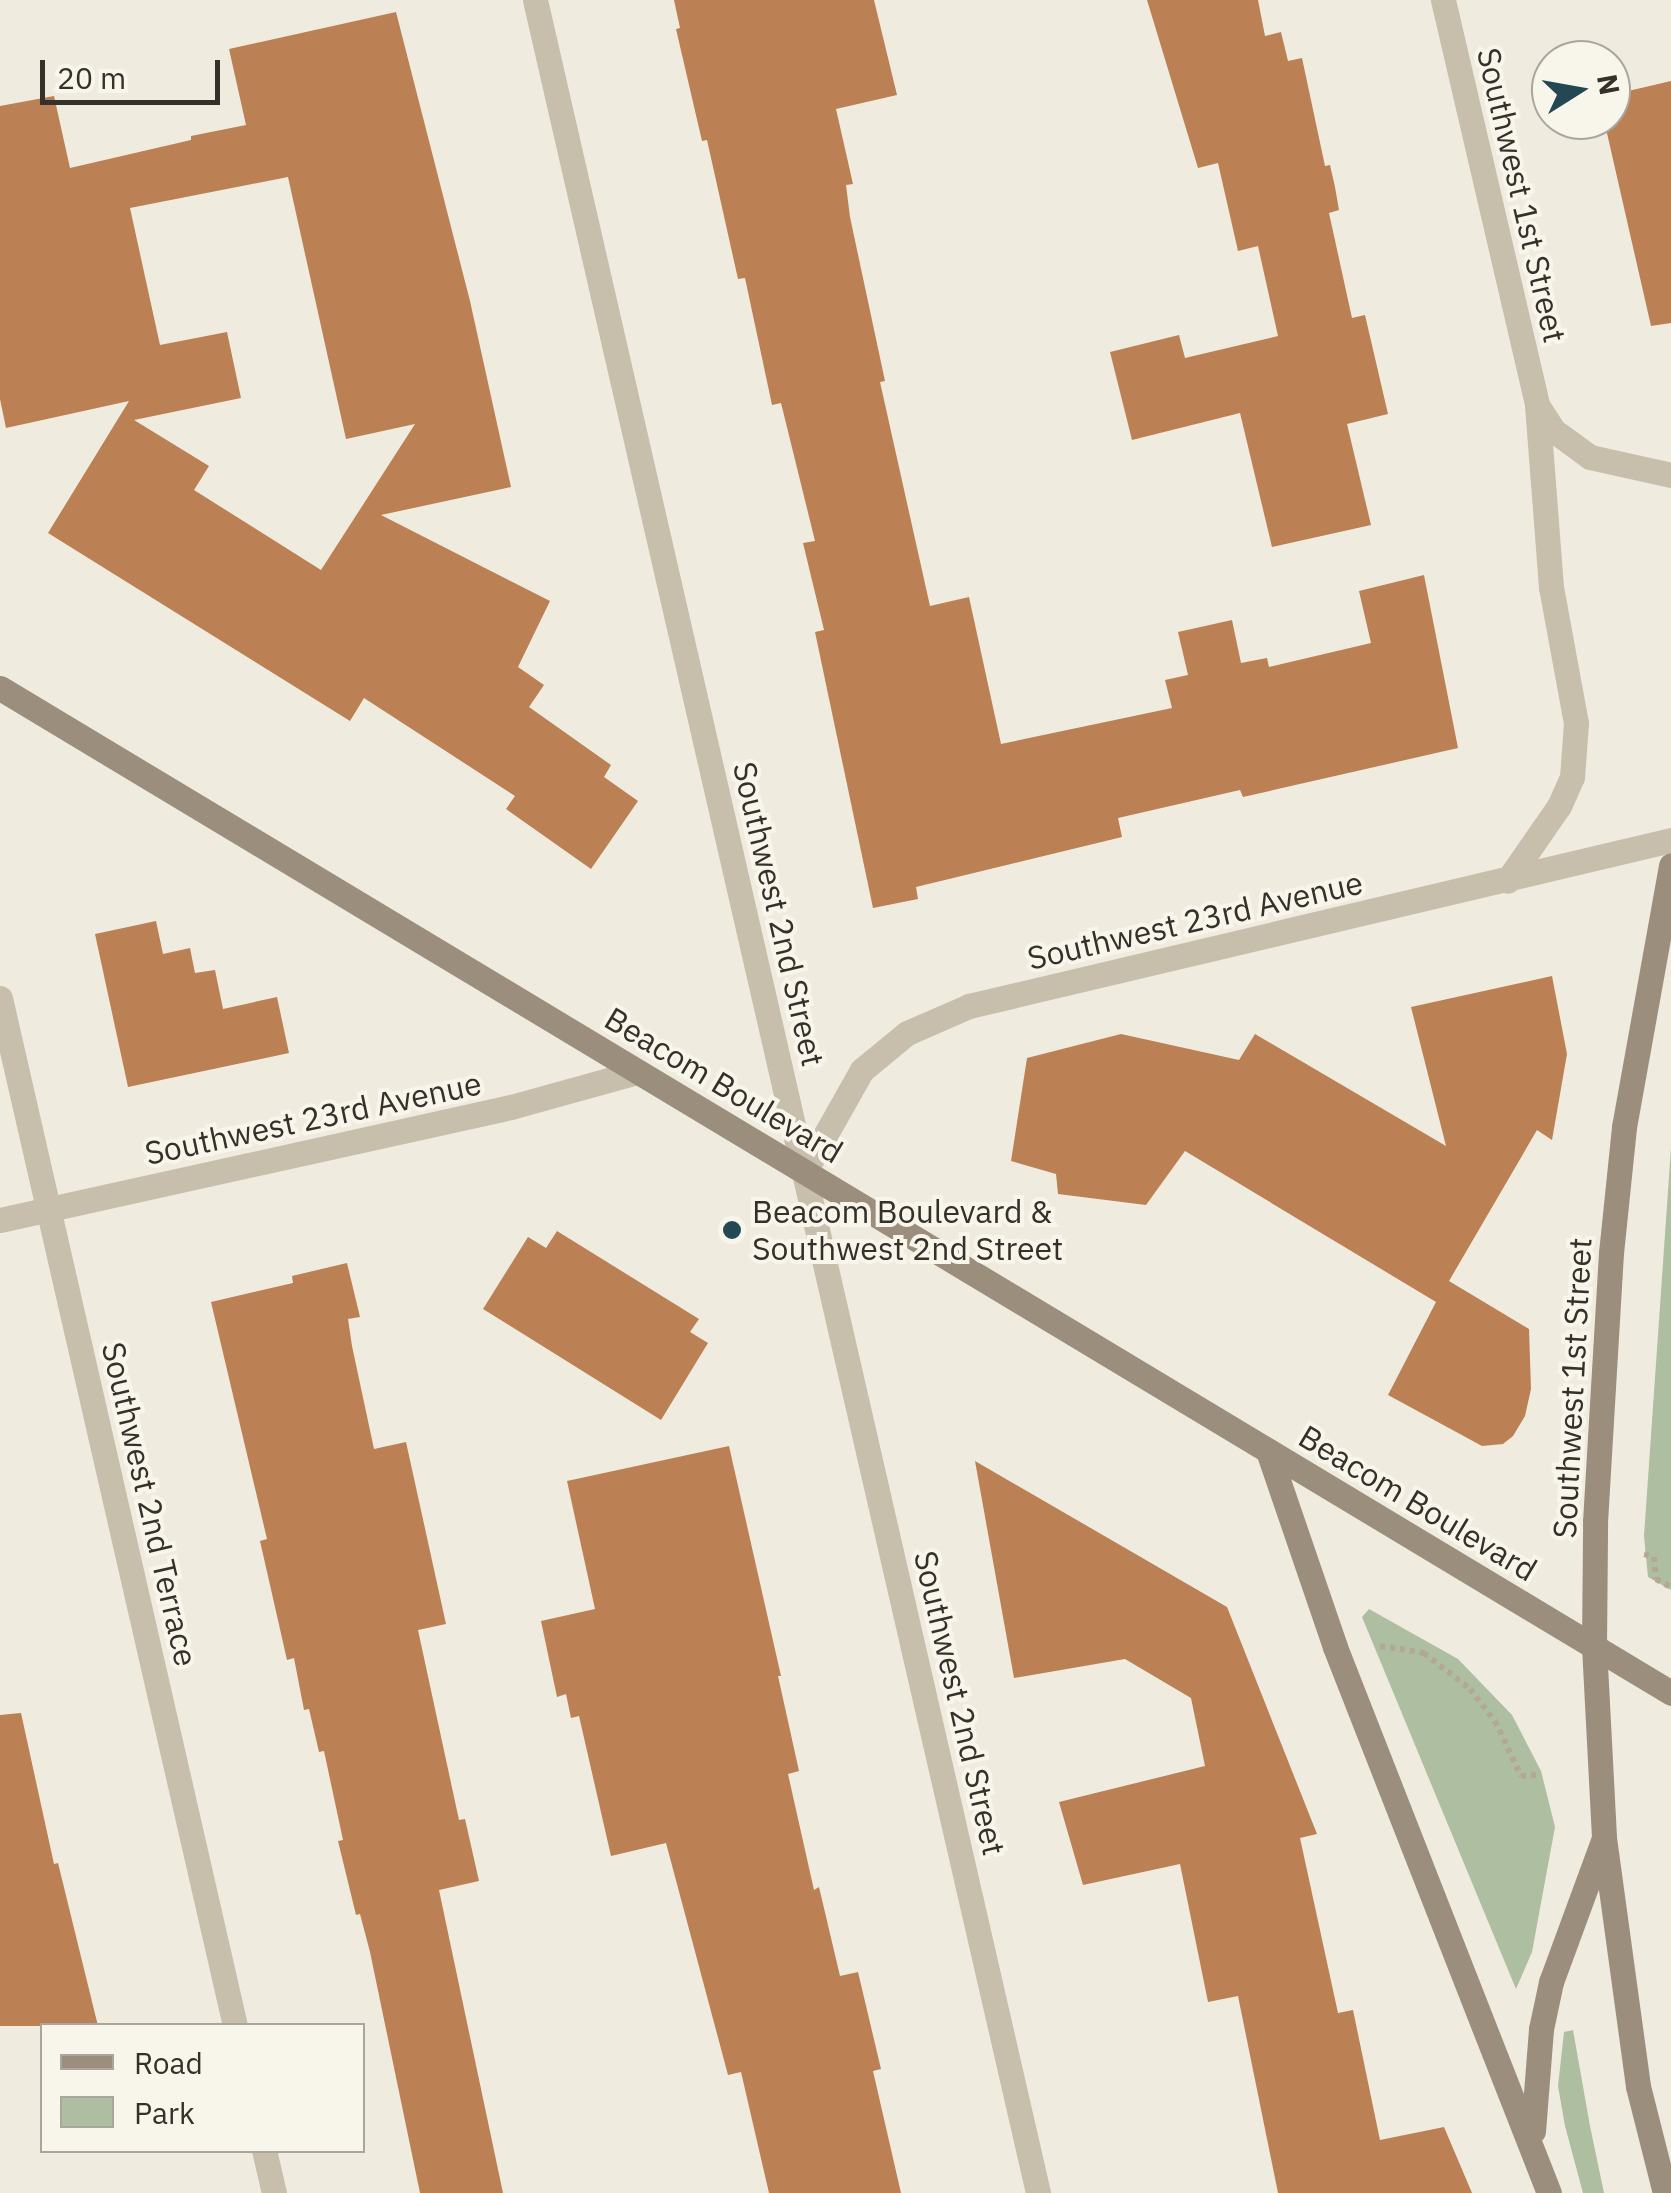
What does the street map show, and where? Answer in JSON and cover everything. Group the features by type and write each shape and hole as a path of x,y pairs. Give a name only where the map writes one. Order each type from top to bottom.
{"main road":[{"name":"Beacom Boulevard","path":"0,688 1671,1693"},
{"name":"Southwest 1st Street","path":"1665,2193 1638,2086 1604,1837 1594,1648 1596,1504 1611,1254 1624,1127 1671,865"},
{"path":"1268,1452 1334,1647 1549,2193"},
{"path":"1532,2142 1540,2028 1551,1982 1604,1837"}],"street":[{"name":"Southwest 2nd Street","path":"535,0 1038,2193"},
{"name":"Southwest 1st Street","path":"1444,0 1537,406 1550,587 1576,722 1572,777 1560,806 1507,881"},
{"name":"Southwest 1st Street","path":"1537,406 1553,430 1590,457 1671,474"},
{"name":"Southwest 23rd Avenue","path":"805,1171 862,1070 907,1033 969,1006 1671,840"},
{"path":"1655,944 1671,968"},
{"name":"Southwest 2nd Terrace","path":"0,998 234,2023"},
{"name":"Southwest 23rd Avenue","path":"0,1220 511,1107 637,1072"},
{"path":"265,2153 274,2193"}],"path":[{"path":"1644,1554 1654,1557 1656,1578 1671,1586"},
{"path":"1374,1644 1424,1652 1470,1689 1495,1721 1521,1776 1536,1775"},
{"path":"1470,1689 1475,1676"}],"green space":[{"path":"1671,1148 1671,1590 1648,1577 1644,1536"},
{"path":"1369,1609 1458,1659 1512,1715 1541,1771 1555,1827 1532,1952 1516,1989 1362,1617"},
{"path":"1573,2030 1604,2193 1583,2193 1565,2126 1558,2086 1564,2032"}],"building":[{"path":"674,0 874,0 897,95 836,109 853,184 846,185 850,217 885,381 880,382 930,606 969,597 1001,744 1172,708 1165,680 1188,675 1178,632 1232,620 1241,663 1267,658 1269,667 1371,643 1359,591 1424,575 1458,748 1243,797 1240,790 1118,818 1122,837 916,887 918,899 873,908 815,632 824,630 803,543 815,541 781,403 772,405 745,278 738,279 707,140 702,141 676,29 680,28"},
{"path":"1147,0 1258,0 1265,36 1281,32 1288,61 1302,58 1325,166 1330,165 1335,187 1339,210 1329,213 1352,318 1365,315 1388,414 1347,424 1371,525 1272,547 1240,413 1132,440 1110,352 1179,335 1185,358 1278,336 1258,246 1238,251 1218,163 1198,168"},
{"path":"396,12 470,301 511,487 381,515 550,601 518,667 544,685 529,707 611,765 604,777 638,801 591,869 506,809 515,796 364,698 350,721 48,533 129,401 6,428 0,399 0,106 54,96 70,168 191,140 191,136 246,125 229,49","holes":["288,177 346,439 415,424 321,570 194,490 209,466 134,420 241,398 227,332 160,345 130,208"]},
{"path":"1671,81 1671,323 1651,326 1609,140 1631,140 1631,90"},
{"path":"156,921 163,954 190,948 195,973 215,970 223,1009 277,997 289,1053 128,1087 95,934"},
{"path":"1552,976 1567,1054 1552,1140 1537,1130 1449,1281 1529,1329 1531,1389 1525,1416 1503,1444 1482,1446 1388,1395 1436,1302 1185,1151 1146,1205 1058,1194 1056,1174 1011,1161 1027,1058 1121,1034 1239,1060 1255,1034 1446,1146 1411,1007"},
{"path":"557,1231 699,1319 690,1332 708,1343 661,1420 483,1309 528,1237 546,1248"},
{"path":"347,1263 360,1317 348,1319 374,1449 406,1442 446,1624 418,1630 459,1820 465,1819 479,1881 439,1890 503,2193 420,2193 370,1952 360,1914 356,1915 338,1841 343,1840 324,1751 319,1752 309,1709 304,1710 294,1658 287,1660 260,1541 267,1539 211,1302 293,1283 292,1276"},
{"path":"729,1446 781,1676 799,1771 788,1774 814,1890 819,1887 840,1976 858,1972 881,2069 873,2071 901,2193 769,2193 741,2072 728,2075 666,1843 611,1856 579,1716 571,1718 566,1694 557,1697 541,1621 595,1609 567,1481"},
{"path":"975,1461 1227,1607 1317,1834 1300,1838 1338,2013 1353,2010 1380,2140 1444,2127 1472,2193 1278,2193 1238,1996 1208,2002 1180,1864 1083,1885 1059,1802 1205,1766 1191,1698 1125,1659 1014,1678"},
{"path":"21,1713 54,1864 58,1863 97,2023 0,2026 0,1715"}],"place":[{"name":"Beacom Boulevard & Southwest 2nd Street","path":"732,1230"}]}
